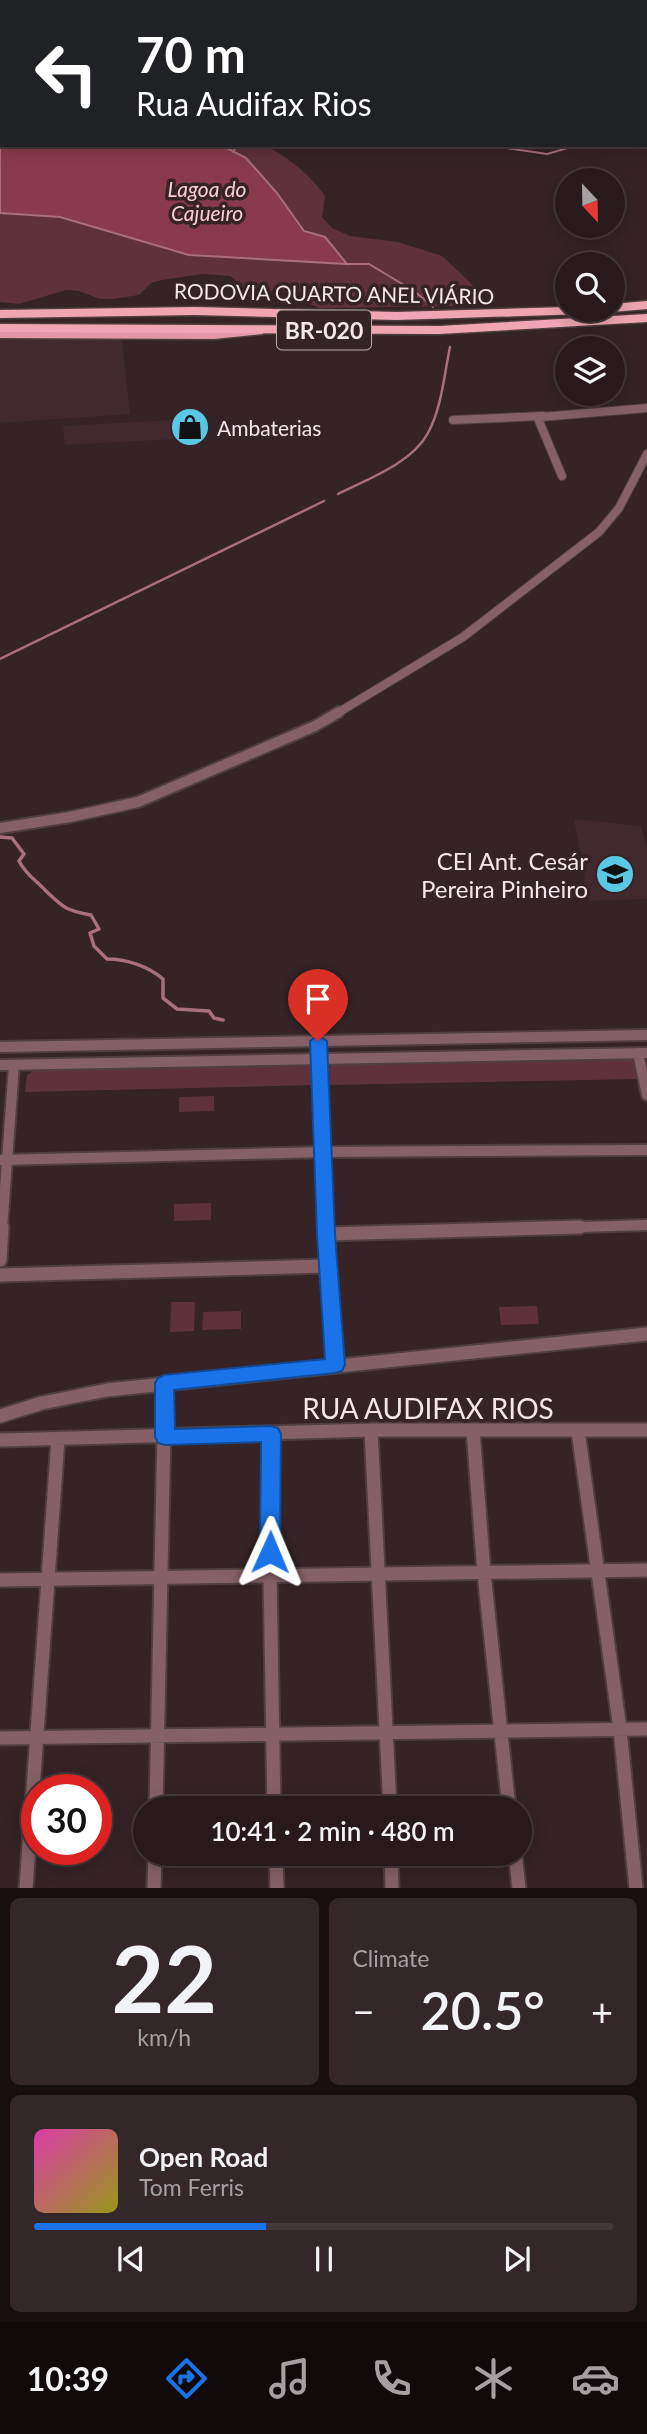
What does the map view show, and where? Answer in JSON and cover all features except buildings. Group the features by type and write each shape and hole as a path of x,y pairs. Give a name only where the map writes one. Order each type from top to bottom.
{"highway":[{"name":"RODOVIA QUARTO ANEL VIÁRIO","path":"625,310 647,305"},
{"name":"RODOVIA QUARTO ANEL VIÁRIO","path":"0,314 160,311 410,316 555,311"},
{"path":"152,329 138,317 160,311"},
{"name":"RODOVIA QUARTO ANEL VIÁRIO","path":"625,315 647,318"},
{"name":"RODOVIA QUARTO ANEL VIÁRIO","path":"0,328 491,328 555,320"}],"main road":[{"name":"BR-020","path":"0,334 214,334 273,330"}],"street":[{"path":"453,420 647,408"},
{"path":"543,416 539,421 562,476"},
{"path":"0,828 70,817 138,802 306,730 361,701 463,637 599,532 619,508 647,454"},
{"path":"0,1048 647,1035"},
{"path":"318,1041 327,1266 335,1365"},
{"path":"0,1065 642,1053 647,1095"},
{"path":"0,1260 3,1160 14,1065"},
{"path":"3,1160 647,1150"},
{"path":"326,1234 647,1225"},
{"path":"0,1275 327,1266"},
{"path":"0,1416 76,1395 164,1383 647,1334"},
{"path":"156,1796 164,1383"},
{"path":"371,1430 390,1796"},
{"name":"RUA AUDIFAX RIOS","path":"0,1440 371,1430 647,1430"},
{"path":"473,1430 484,1573 508,1796"},
{"path":"578,1431 620,1729 636,1888"},
{"path":"271,1434 274,1796"},
{"path":"26,1888 58,1438"},
{"path":"0,1580 647,1570"},
{"path":"0,1738 647,1729"},
{"path":"154,1888 155,1866"},
{"path":"276,1866 277,1888"},
{"path":"391,1866 392,1888"},
{"path":"516,1866 519,1888"}],"shaded area":[{"path":"225,147 267,147 282,155 306,174 325,196 322,217 332,228 350,236 398,242 442,256 476,288 480,302 458,306 320,308 309,304 303,292 249,291 230,276 202,274 151,283 139,295 113,299 100,299 79,291 66,290 19,304 0,302 0,213 60,217 189,255 346,264 325,237 304,231 277,193 246,158"},
{"path":"0,338 122,339 130,414 0,423"},
{"path":"173,420 176,439 65,445 63,426"},
{"name":"CEI Ant. Cesár Pereira Pinheiro","path":"574,819 641,826 647,850 647,899 589,901"},
{"path":"635,1057 639,1079 330,1085 329,1068 334,1062"},
{"path":"309,1062 313,1066 313,1085 25,1092 27,1075 33,1071"},
{"path":"214,1096 214,1111 179,1112 179,1097"},
{"path":"211,1203 211,1220 174,1221 174,1204"},
{"path":"171,1302 195,1302 194,1331 170,1332"},
{"path":"537,1306 539,1324 501,1325 499,1307"},
{"path":"241,1311 241,1329 202,1330 203,1312"}],"water":[{"name":"Lagoa do Cajueiro","path":"0,147 225,147 246,158 277,193 304,231 325,237 347,264 189,255 60,217 0,213"}],"waterway":[{"path":"233,152 236,147"},
{"path":"500,147 547,154 571,147"},
{"path":"347,264 369,264 414,291 433,307"},
{"path":"338,494 400,462 421,444 436,413 450,347"},
{"path":"0,659 324,501"},
{"path":"0,837 12,838 24,854 19,861 22,866 57,901 70,910 91,915 99,929 90,933 94,946 107,959 136,964 157,974 163,979 163,998 177,1009 209,1011 214,1018 223,1020"}],"place":[{"name":"Ambaterias","path":"190,427"},
{"name":"CEI Ant. Cesár Pereira Pinheiro","path":"615,874"}],"route":[{"path":"270,1552 271,1434 165,1437 164,1383 335,1365 327,1266 318,1041"}]}
